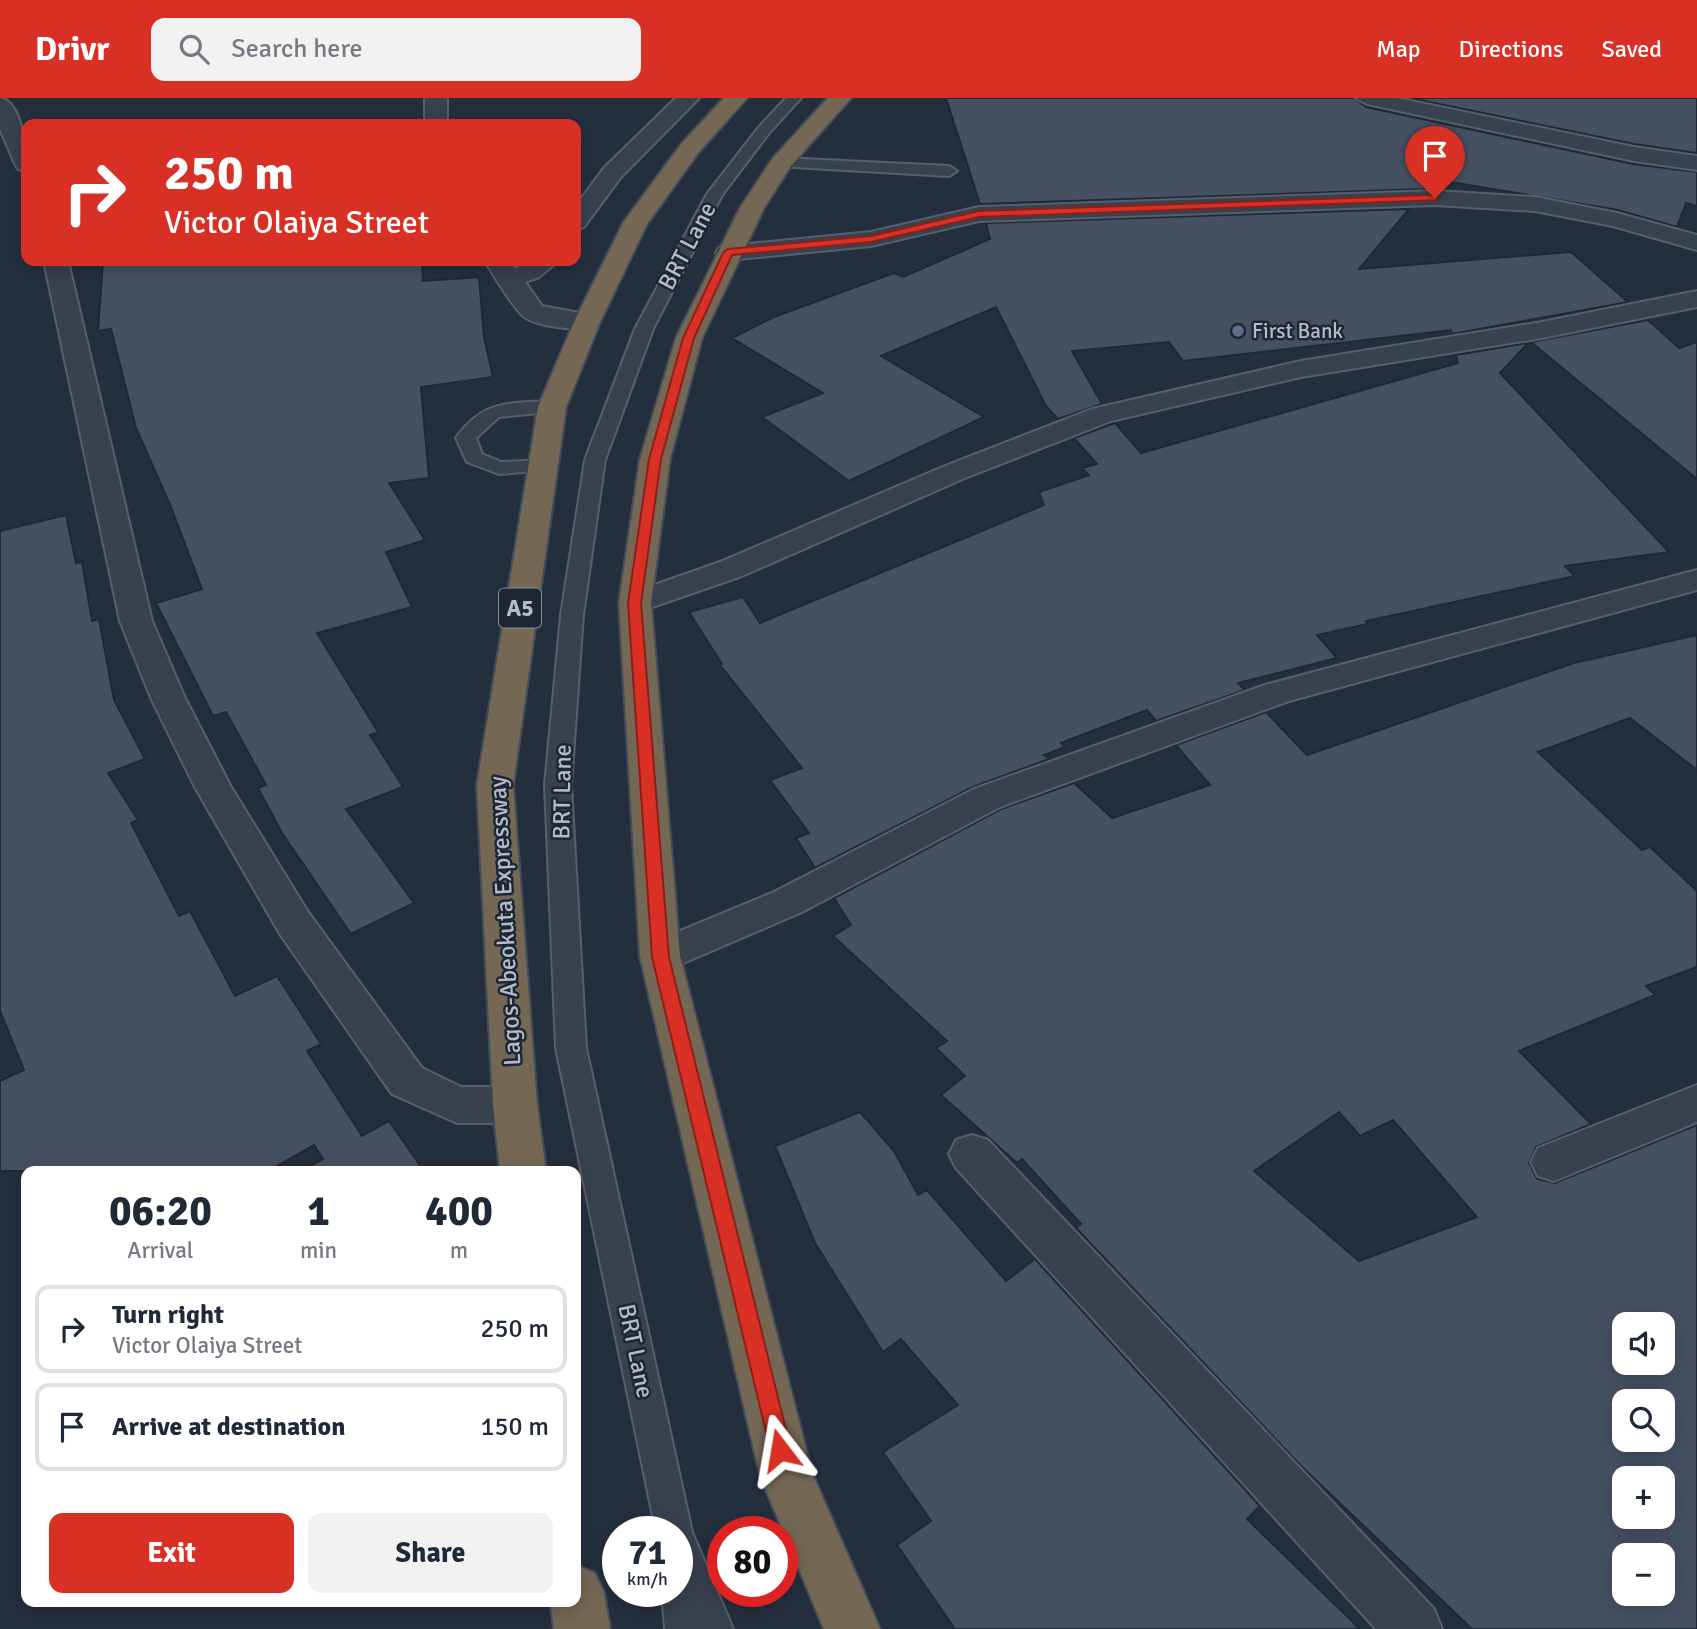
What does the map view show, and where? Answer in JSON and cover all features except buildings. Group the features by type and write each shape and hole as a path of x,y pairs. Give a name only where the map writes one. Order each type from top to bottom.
{"highway":[{"name":"Lagos-Abeokuta Expressway","path":"522,1166 515,1105 495,785 552,407 587,322 635,223 690,148 736,98"},
{"path":"840,98 781,163 728,253 689,338 655,459 635,603 660,957 786,1476 852,1629"},
{"path":"578,1607 582,1629"}],"street":[{"path":"436,98 436,119"},
{"path":"581,215 612,173 688,98"},
{"path":"1367,98 1634,154 1697,163"},
{"path":"0,104 21,152"},
{"path":"728,253 871,239 979,214 1435,198 1535,204 1617,220 1697,243"},
{"path":"57,266 136,621 168,698 214,789 293,923 407,1082 457,1105 515,1105"},
{"path":"503,270 530,272 539,266"},
{"path":"503,270 533,312 551,318 587,322"},
{"path":"635,603 731,569 955,472 1102,415 1300,369 1542,330 1697,299"},
{"path":"660,957 788,902 987,798 1277,693 1697,580"},
{"path":"1554,1162 1697,1103"},
{"path":"972,1154 1414,1629"}],"lane":[{"name":"BRT Lane","path":"671,1516 572,1048 558,785 572,615 595,460 644,328 715,194 764,130 794,98"},
{"path":"781,163 949,171"},
{"path":"543,466 499,468 474,458 466,438 477,420 497,410 552,407"},
{"path":"693,1579 714,1629"},
{"path":"682,1607 684,1629"}],"place":[{"name":"First Bank","path":"1238,331"}],"route":[{"path":"780,1450 660,957 635,603 655,459 689,338 728,253 871,239 979,214 1435,198"}]}
